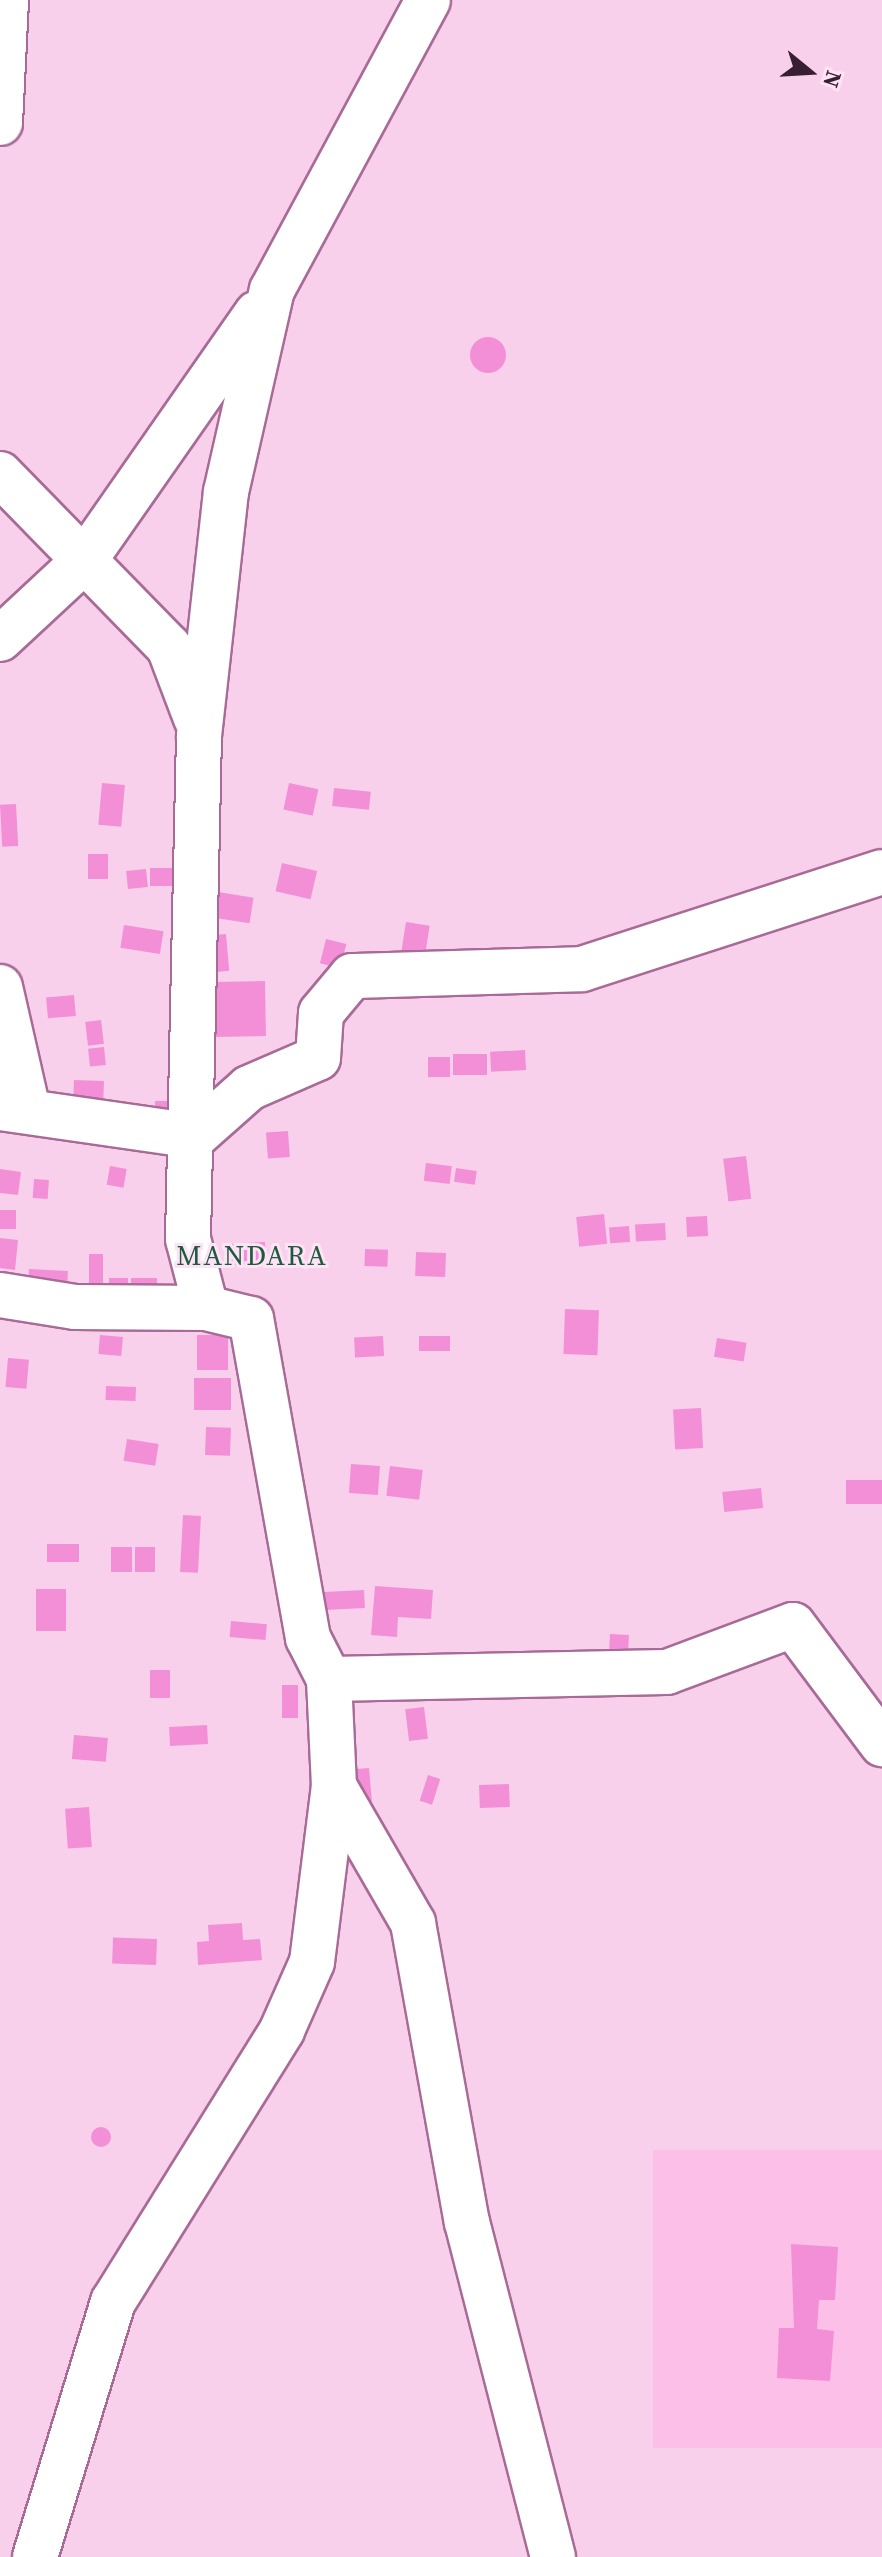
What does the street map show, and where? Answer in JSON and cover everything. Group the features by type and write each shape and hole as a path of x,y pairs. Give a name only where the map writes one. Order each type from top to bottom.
{"street":[{"path":"0,123 6,0"},
{"path":"0,639 84,561 272,290 428,0"},
{"path":"206,1308 188,1239 195,1136 199,736 226,492 272,290"},
{"path":"0,474 169,647 191,690 199,736"},
{"path":"195,1136 249,1088 318,1058 321,1013 352,976 582,969 882,872"},
{"path":"0,987 14,1109 195,1136"},
{"path":"0,1295 75,1307 206,1308 251,1319 308,1638 329,1679 334,1786 312,1962 282,2030 113,2302 35,2557"},
{"path":"329,1679 667,1672 793,1625 882,1744"},
{"path":"334,1786 413,1923 467,2222 553,2557"}],"shaded area":[{"path":"653,2150 882,2150 882,2448 653,2448"}],"building":[{"path":"488,337 501,342 506,355 501,368 488,373 475,368 470,355 475,342"},
{"path":"102,783 125,785 121,827 98,825"},
{"path":"289,783 318,789 313,816 283,809"},
{"path":"334,788 371,792 369,810 332,806"},
{"path":"16,804 18,846 2,847 0,805"},
{"path":"88,854 108,854 108,879 88,879"},
{"path":"282,863 317,871 311,899 275,891"},
{"path":"150,868 178,868 178,886 150,886"},
{"path":"146,869 148,887 128,889 126,871"},
{"path":"218,892 254,898 249,923 214,918"},
{"path":"406,922 430,926 425,956 401,953"},
{"path":"124,925 164,931 160,954 120,948"},
{"path":"226,934 229,971 211,972 208,936"},
{"path":"326,939 346,944 340,968 320,963"},
{"path":"265,981 266,1036 214,1037 213,982"},
{"path":"74,995 76,1016 48,1018 46,997"},
{"path":"101,1020 104,1044 88,1046 85,1022"},
{"path":"104,1047 106,1065 90,1067 88,1049"},
{"path":"525,1050 526,1070 491,1072 490,1052"},
{"path":"453,1054 487,1054 487,1075 453,1075"},
{"path":"428,1057 450,1057 450,1077 428,1077"},
{"path":"74,1080 104,1081 103,1103 73,1102"},
{"path":"155,1101 179,1101 179,1118 155,1118"},
{"path":"288,1131 290,1157 268,1158 266,1133"},
{"path":"746,1156 751,1199 728,1201 723,1159"},
{"path":"426,1163 452,1166 450,1184 424,1181"},
{"path":"110,1166 127,1169 123,1188 107,1185"},
{"path":"456,1168 477,1171 475,1185 454,1182"},
{"path":"0,1169 21,1172 18,1195 0,1193"},
{"path":"34,1179 49,1180 48,1199 33,1198"},
{"path":"0,1210 16,1210 16,1229 0,1229"},
{"path":"604,1214 607,1244 579,1247 576,1217"},
{"path":"707,1216 708,1236 687,1237 686,1217"},
{"path":"665,1223 666,1240 636,1242 635,1225"},
{"path":"629,1226 630,1242 610,1243 609,1227"},
{"path":"0,1238 18,1240 15,1270 0,1268"},
{"path":"265,1242 266,1263 229,1265 228,1244"},
{"path":"365,1249 388,1250 387,1267 364,1266"},
{"path":"416,1252 446,1253 445,1277 415,1276"},
{"path":"89,1254 103,1254 103,1290 89,1290"},
{"path":"29,1269 68,1271 67,1291 28,1289"},
{"path":"109,1278 128,1278 128,1293 109,1293"},
{"path":"131,1278 157,1278 157,1291 131,1291"},
{"path":"565,1309 599,1310 597,1355 563,1354"},
{"path":"100,1335 123,1337 121,1356 98,1354"},
{"path":"197,1335 228,1335 228,1370 197,1370"},
{"path":"383,1336 384,1356 355,1357 354,1338"},
{"path":"419,1336 450,1336 450,1351 419,1351"},
{"path":"717,1338 747,1343 744,1361 714,1357"},
{"path":"8,1358 29,1360 26,1389 5,1387"},
{"path":"194,1378 231,1378 231,1410 194,1410"},
{"path":"106,1386 136,1387 135,1401 106,1400"},
{"path":"701,1408 703,1448 675,1449 673,1409"},
{"path":"206,1427 231,1428 230,1456 205,1455"},
{"path":"127,1439 159,1444 155,1466 124,1461"},
{"path":"351,1464 380,1466 378,1495 349,1493"},
{"path":"390,1466 423,1470 419,1500 386,1496"},
{"path":"846,1480 882,1480 882,1504 846,1504"},
{"path":"761,1488 763,1508 724,1512 722,1492"},
{"path":"183,1515 201,1516 198,1573 180,1572"},
{"path":"47,1544 79,1544 79,1562 47,1562"},
{"path":"111,1547 132,1547 132,1572 111,1572"},
{"path":"135,1547 155,1547 155,1572 135,1572"},
{"path":"375,1586 433,1590 431,1619 398,1617 397,1637 371,1635"},
{"path":"36,1589 66,1589 66,1631 36,1631"},
{"path":"364,1590 365,1608 315,1611 314,1593"},
{"path":"231,1621 267,1624 265,1640 230,1637"},
{"path":"610,1634 629,1635 627,1670 608,1669"},
{"path":"150,1670 170,1670 170,1698 150,1698"},
{"path":"282,1685 298,1685 298,1718 282,1718"},
{"path":"424,1707 428,1739 409,1741 405,1709"},
{"path":"207,1725 208,1744 170,1746 169,1727"},
{"path":"74,1735 108,1738 106,1762 72,1759"},
{"path":"369,1768 372,1802 357,1803 354,1769"},
{"path":"428,1775 440,1779 432,1805 420,1801"},
{"path":"509,1784 510,1807 480,1808 479,1785"},
{"path":"89,1807 92,1847 68,1849 65,1809"},
{"path":"242,1923 243,1940 260,1939 262,1960 198,1965 197,1942 209,1941 208,1925"},
{"path":"113,1937 157,1939 156,1965 112,1963"},
{"path":"101,2127 108,2130 111,2137 108,2144 101,2147 94,2144 91,2137 94,2130"},
{"path":"791,2244 838,2247 835,2300 819,2300 817,2329 834,2331 830,2381 777,2378 779,2328 794,2328"}],"district":[{"name":"MANDARA","path":"252,1255"}]}
